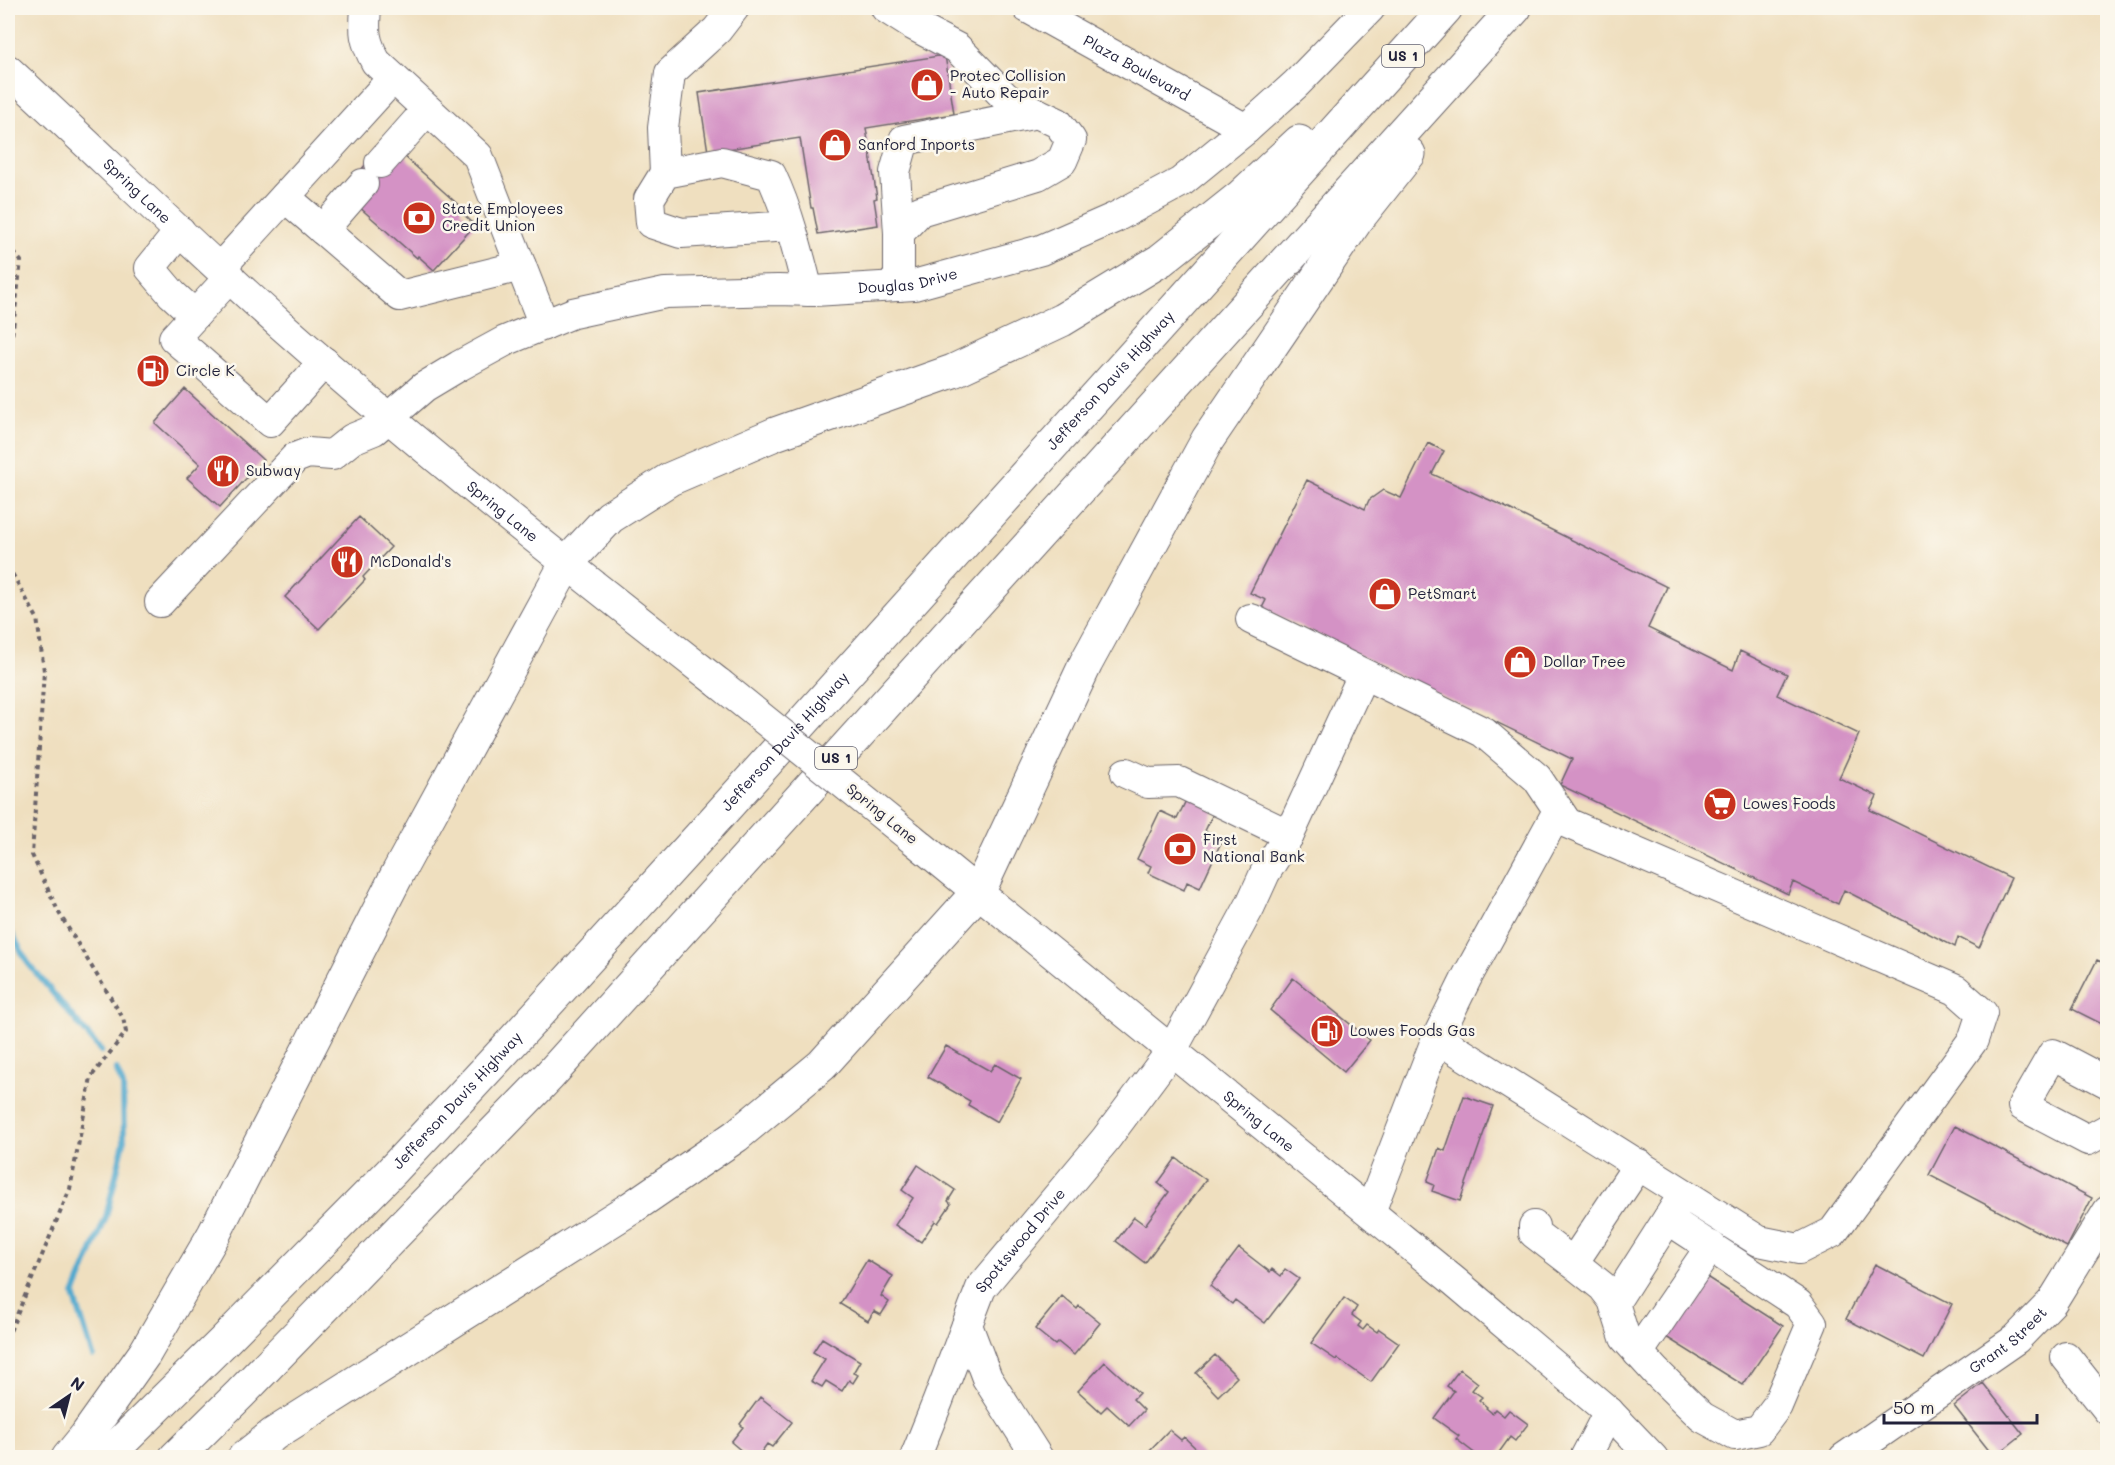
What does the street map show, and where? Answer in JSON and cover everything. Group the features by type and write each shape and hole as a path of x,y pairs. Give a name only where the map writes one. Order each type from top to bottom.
{"highway":[{"name":"Jefferson Davis Highway","path":"105,1458 391,1172 503,1052 1446,8"},
{"name":"US 1","path":"175,1458 549,1076 1515,8"},
{"path":"244,1458 274,1434 631,1208 735,1136 822,1065 979,891 1086,663 1209,439 1356,221 1421,140 1482,44"},
{"path":"68,1458 145,1353 213,1234 399,871 566,564 610,517 670,479 775,434 953,371 1062,320 1161,260 1240,197 1313,129 1359,105"}],"street":[{"path":"366,8 366,44 376,62 478,156 544,325"},
{"path":"734,8 717,30 670,74 663,129 665,173 649,199 651,222 681,232 790,226"},
{"path":"886,8 957,48 1007,99 1058,123 1071,140 1062,161 1038,175 920,211 899,233"},
{"name":"Plaza Boulevard","path":"1028,8 1246,129"},
{"name":"Douglas Drive","path":"160,602 295,459 308,453 333,455 352,439 374,430 424,387 506,341 573,313 665,293 808,291 914,285 1041,250 1114,218 1181,182 1246,129 1296,84 1370,8"},
{"name":"Spring Lane","path":"8,70 180,231 387,417 566,564 979,891 1370,1212 1609,1412 1653,1458"},
{"path":"324,362 270,422 174,338 195,315 225,272 285,196 393,78"},
{"path":"323,230 427,110"},
{"path":"899,286 899,233 895,172 904,140 1036,113"},
{"path":"665,173 722,162 771,175 790,226 808,291"},
{"path":"285,196 399,296 521,266"},
{"path":"180,231 150,268 172,294 195,315"},
{"path":"1251,619 1483,732 1538,778 1567,823 1956,990 1982,1013 1973,1040 1833,1232 1799,1250 1760,1241 1437,1038"},
{"name":"Spottswood Drive","path":"915,1458 981,1288 1105,1140 1172,1050 1250,906 1265,873 1289,835 1363,675"},
{"path":"1126,773 1148,783 1179,782 1289,835"},
{"path":"1370,1212 1437,1038 1467,977 1558,811"},
{"path":"2108,1083 2053,1054 2023,1106 2088,1140 2108,1129"},
{"path":"1574,1263 1639,1164"},
{"path":"1613,1300 1618,1297 1684,1192"},
{"name":"Grant Street","path":"1844,1458 2016,1339 2052,1302 2108,1211"},
{"path":"1534,1226 1534,1233 1603,1287 1613,1300 1625,1338 1702,1417 1735,1435 1759,1430 1777,1406 1812,1323 1798,1304 1668,1219"},
{"path":"1638,1353 1711,1246"},
{"path":"967,1325 987,1378 1038,1458"},
{"path":"2066,1357 2108,1410"},
{"path":"1585,1458 1609,1412"}],"path":[{"path":"8,245 21,261 8,370"},
{"path":"8,566 37,618 44,671 32,855 59,914 123,1018 126,1032 91,1077 70,1189 8,1336"}],"building":[{"name":"Sanford Inports","path":"945,55 954,114 866,128 877,198 874,199 878,225 818,234 813,208 811,208 800,138 708,152 699,93"},
{"name":"State Employees Credit Union","path":"404,156 462,208 460,211 475,225 434,270 358,206 355,177 372,157"},
{"path":"185,389 263,460 220,507 187,478 200,464 155,423"},
{"path":"1428,443 1444,451 1432,474 1503,506 1667,587 1648,628 1733,670 1740,651 1787,674 1777,695 1859,734 1839,778 1877,796 1870,810 2011,878 1979,948 1958,937 1955,947 1844,890 1838,904 1793,882 1788,894 1560,785 1572,759 1262,608 1266,600 1250,593 1307,480 1365,509 1369,500 1383,490 1401,498"},
{"name":"McDonald's","path":"359,517 391,547 363,577 365,580 319,629 285,597"},
{"name":"First National Bank","path":"1191,790 1218,803 1205,831 1222,840 1200,888 1187,882 1184,890 1148,873 1151,866 1137,859 1160,811 1177,819"},
{"path":"2097,960 2108,965 2108,1027 2072,1009"},
{"path":"1293,978 1370,1040 1344,1072 1270,1010"},
{"path":"946,1046 990,1071 995,1064 1021,1079 997,1122 968,1105 970,1101 928,1077"},
{"path":"1464,1096 1493,1106 1460,1201 1432,1191 1434,1185 1427,1182 1439,1148 1445,1151"},
{"path":"1955,1126 2092,1198 2067,1247 1929,1175"},
{"path":"1176,1158 1206,1180 1145,1263 1116,1241 1134,1217 1145,1225 1169,1192 1158,1183"},
{"path":"918,1165 955,1190 948,1201 951,1204 938,1223 935,1221 921,1242 895,1225 913,1198 902,1190"},
{"path":"1239,1248 1270,1272 1272,1269 1281,1276 1285,1269 1299,1279 1265,1323 1235,1300 1232,1304 1210,1286"},
{"path":"867,1260 893,1276 881,1296 889,1302 881,1315 874,1311 868,1321 840,1304"},
{"path":"1875,1264 1952,1304 1924,1359 1846,1319"},
{"path":"1705,1276 1783,1326 1743,1385 1666,1337"},
{"path":"1062,1296 1077,1309 1079,1306 1100,1323 1074,1355 1058,1342 1055,1345 1035,1329"},
{"path":"1344,1298 1357,1307 1352,1315 1361,1322 1358,1326 1363,1330 1367,1325 1377,1332 1379,1329 1399,1343 1371,1382 1311,1343"},
{"path":"822,1338 860,1361 853,1373 858,1375 853,1383 849,1380 842,1391 826,1381 822,1387 811,1381 825,1359 813,1352"},
{"path":"1215,1355 1237,1377 1218,1396 1196,1373"},
{"path":"1105,1362 1139,1393 1133,1399 1144,1410 1129,1426 1107,1406 1101,1412 1078,1391"},
{"path":"1460,1369 1478,1383 1472,1390 1482,1397 1479,1400 1492,1413 1495,1409 1504,1416 1509,1410 1528,1424 1515,1441 1510,1437 1495,1458 1481,1458 1456,1439 1459,1436 1434,1418 1454,1391 1447,1386"},
{"path":"1983,1383 2023,1434 1994,1457 1954,1406"},
{"path":"760,1397 792,1422 772,1447 767,1444 757,1458 750,1458 731,1442 743,1427 740,1424"},
{"path":"1169,1430 1181,1440 1184,1437 1206,1458 1155,1458 1148,1452"}],"waterway":[{"path":"8,927 28,963 101,1051"},
{"path":"93,1356 74,1295 106,1217 124,1142 123,1086 116,1069"}],"place":[{"name":"Protec Collision - Auto Repair","path":"927,85"},
{"name":"Sanford Inports","path":"835,145"},
{"name":"State Employees Credit Union","path":"419,218"},
{"name":"Circle K","path":"153,371"},
{"name":"Subway","path":"223,471"},
{"name":"McDonald's","path":"347,562"},
{"name":"PetSmart","path":"1385,594"},
{"name":"Dollar Tree","path":"1520,662"},
{"name":"Lowes Foods","path":"1720,804"},
{"name":"First National Bank","path":"1180,849"},
{"name":"Lowes Foods Gas","path":"1327,1031"}]}
